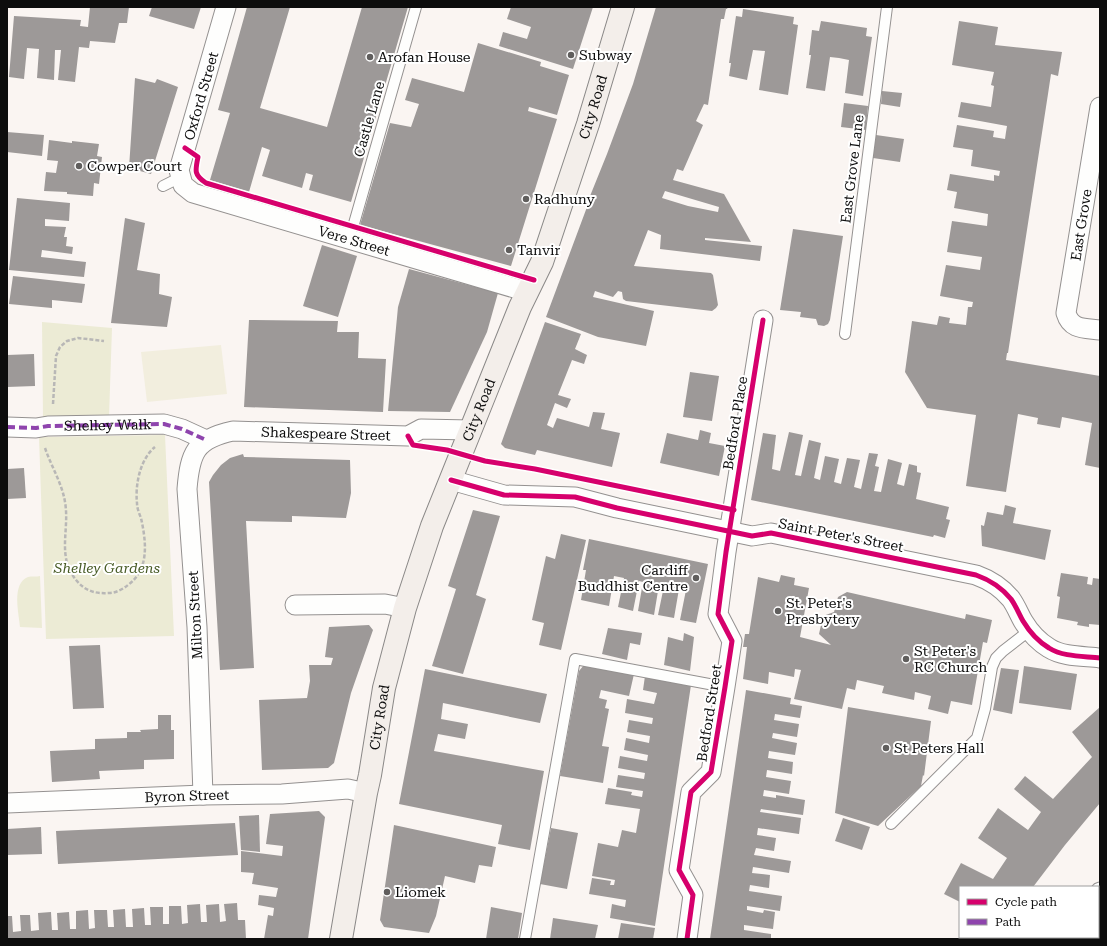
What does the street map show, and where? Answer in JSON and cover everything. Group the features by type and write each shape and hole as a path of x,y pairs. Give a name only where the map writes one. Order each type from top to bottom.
{"main road":[{"name":"City Road","path":"341,939 384,688 406,608 432,526 494,370 542,262 568,190 623,7"}],"street":[{"name":"Oxford Street","path":"182,181 179,170 226,7"},
{"name":"East Grove","path":"1100,107 1066,313 1068,320 1075,326 1100,330"},
{"name":"Vere Street","path":"182,181 193,193 528,292"},
{"name":"Bedford Place","path":"730,531 763,320"},
{"name":"Shelley Walk","path":"7,427 36,428 164,424 182,429 206,440"},
{"name":"Shakespeare Street","path":"206,440 217,434 232,431 408,436 421,429 471,430"},
{"name":"Milton Street","path":"203,795 197,627 188,489 189,468 194,453 206,440"},
{"name":"Saint Peter's Street","path":"451,480 504,495 575,497 617,508 752,536 771,533 976,575 987,579 1000,588 1012,600 1030,630 1048,648 1059,653 1100,658"},
{"name":"Bedford Street","path":"687,939 693,895 679,870 691,792 711,772 732,641 718,614 730,531"},
{"path":"295,605 385,604 406,608"},
{"name":"Byron Street","path":"7,803 203,795 282,794 348,789 366,793"}],"lane":[{"name":"Castle Lane","path":"346,237 353,227 416,7"},
{"name":"East Grove Lane","path":"845,334 887,7"},
{"path":"163,186 182,181"},
{"path":"891,824 977,738 985,709 992,667 996,658 1030,630"},
{"path":"525,939 575,659 725,687"}],"path":[{"path":"104,341 78,338 67,341 60,347 56,356 54,401 43,442 65,502 66,537 64,551 66,564 72,575 82,587 96,593 110,593 122,589 134,580 142,568 145,552 145,537 136,504 139,475 144,461 152,449 182,429"}],"green space":[{"path":"42,322 112,328 109,417 43,419"},
{"name":"Shelley Gardens","path":"165,435 174,636 46,639 39,437"},
{"path":"40,576 42,628 20,627 17,599 19,586 28,577"}],"shaded area":[{"path":"221,345 227,394 147,402 141,352"}],"building":[{"path":"90,7 129,7 127,23 119,23 115,43 90,41 89,48 79,47 75,82 58,80 61,50 55,50 54,80 37,78 39,49 27,48 24,79 9,77 14,16 81,20 80,26 88,27"},
{"path":"152,7 201,7 194,29 149,16"},
{"name":"Arofan House","path":"247,7 290,7 260,108 327,127 362,7 408,7 351,202 309,190 313,175 306,173 302,188 262,176 270,150 262,147 249,192 210,180 230,113 218,110"},
{"path":"511,7 593,7 573,69 499,46 503,32 527,39 531,27 507,19"},
{"path":"656,7 728,7 726,9 724,19 721,19 708,105 704,104 696,121 703,125 683,171 677,169 673,180 724,194 751,242 705,238 705,240 762,246 760,261 660,249 661,235 648,230 634,266 711,273 713,275 718,305 712,311 626,301 623,299 622,292 618,291 613,297 595,291 593,297 654,311 646,346 598,337 546,317 587,207 586,206 633,84","holes":["665,191 719,207 718,212 688,206 662,198"]},
{"path":"743,9 794,17 793,24 798,25 788,95 759,90 765,51 753,50 747,80 729,76 731,63 729,63 736,16 742,17"},
{"path":"821,21 867,28 866,36 872,37 863,96 845,93 849,60 839,58 830,57 825,91 806,88 811,55 809,55 812,30 819,31"},
{"path":"959,21 998,27 995,45 1062,52 1058,76 1051,74 1006,360 1100,376 1100,468 1085,465 1092,423 1062,417 1060,428 1037,424 1038,418 1018,414 1006,492 966,486 976,415 927,408 905,372 912,321 937,325 939,316 950,318 949,323 966,325 968,307 972,307 973,302 940,296 946,265 980,270 982,257 947,252 952,221 987,226 988,214 954,208 957,192 947,190 950,174 994,181 994,175 999,176 1000,171 971,166 973,150 953,147 957,125 994,131 993,137 1005,139 1007,126 958,117 961,102 991,107 994,86 991,85 994,72 952,65"},
{"path":"478,43 541,62 540,66 569,75 557,115 529,107 528,111 557,119 511,266 360,225 390,123 411,127 419,104 405,100 412,78 464,92"},
{"path":"135,78 155,83 157,79 178,87 151,174 129,168"},
{"path":"882,91 902,93 900,107 881,104"},
{"path":"844,103 868,106 866,130 841,127"},
{"path":"7,132 44,135 42,156 7,152"},
{"path":"876,135 904,139 900,162 873,158"},
{"name":"Cowper Court","path":"49,140 99,144 97,156 102,157 99,184 94,183 93,196 67,194 67,192 44,191 46,172 56,173 58,161 47,160"},
{"path":"17,198 70,203 69,221 45,219 45,226 66,227 64,237 67,237 66,246 73,247 72,254 42,250 41,257 86,262 84,277 9,270"},
{"path":"125,218 145,223 137,270 160,274 159,294 172,297 167,327 111,323"},
{"path":"793,229 843,236 830,320 828,324 824,326 818,325 816,319 800,317 801,312 780,310"},
{"path":"322,245 357,256 338,317 303,306"},
{"path":"409,269 498,293 487,332 450,412 388,411 398,307"},
{"path":"13,276 85,284 82,303 52,300 52,308 9,304"},
{"path":"249,320 338,321 337,332 359,332 358,358 386,359 383,412 244,407"},
{"path":"545,322 581,334 575,349 587,355 584,364 572,360 558,395 571,399 567,408 555,403 547,425 553,428 557,418 589,427 593,412 605,413 601,429 620,433 612,467 537,450 535,455 505,448 501,444"},
{"path":"34,354 35,386 7,387 7,355"},
{"path":"690,372 719,376 712,421 683,417"},
{"path":"700,430 711,433 709,443 725,446 719,476 660,463 667,433 698,440"},
{"path":"789,432 803,435 795,475 801,476 809,440 821,443 814,478 820,480 825,456 839,459 834,482 841,484 847,458 860,460 854,487 861,489 869,453 878,454 875,466 879,467 874,491 881,492 888,459 902,463 897,484 904,486 909,464 917,466 917,472 921,473 916,499 949,507 946,519 950,520 945,538 934,535 933,537 751,500 763,433 776,435 772,469 780,471"},
{"path":"243,454 244,457 350,460 351,493 346,518 292,516 292,522 246,521 254,668 220,670 209,482 221,465 230,458"},
{"path":"24,468 26,498 7,499 7,469"},
{"path":"1005,505 1016,508 1013,523 1051,530 1045,560 982,546 981,525 984,526 987,512 1003,515"},
{"path":"473,510 500,516 476,595 486,599 463,674 432,666 456,589 448,586"},
{"path":"561,534 586,540 561,650 539,645 544,623 532,620 546,556 555,559"},
{"path":"589,539 708,564 696,623 680,620 686,590 679,589 674,618 658,615 664,586 659,585 654,615 638,611 643,582 639,581 633,611 618,607 624,578 614,576 609,606 581,600 586,570 583,570"},
{"path":"1061,573 1088,577 1087,584 1092,585 1093,578 1100,579 1100,625 1089,624 1089,627 1077,625 1078,622 1057,618 1060,597 1057,596"},
{"name":"St Peter's RC Church","path":"781,575 795,578 794,585 809,588 800,637 831,645 819,634 823,616 834,612 838,597 847,592 965,619 966,614 992,620 987,643 983,642 972,705 951,701 948,714 928,709 931,696 915,692 914,700 882,693 884,686 857,680 855,690 847,688 842,709 794,699 801,670 795,669 794,677 769,672 768,684 743,679 747,647 743,647 745,634 749,634 758,577 779,582"},
{"path":"369,625 373,630 351,693 334,763 328,768 262,770 259,700 307,698 310,681 309,665 331,665 333,658 325,657 329,627"},
{"path":"608,628 642,633 640,645 630,643 627,660 602,654"},
{"path":"684,633 694,637 690,671 664,665 668,637 683,641"},
{"path":"100,645 104,708 73,709 69,646"},
{"path":"584,665 634,674 629,696 601,690 599,698 607,700 605,708 609,709 602,746 609,747 603,783 560,776 579,671"},
{"path":"1024,666 1077,674 1071,710 1019,703"},
{"path":"1001,668 1019,670 1012,714 993,710"},
{"path":"425,669 547,694 540,723 443,703 441,719 468,724 465,739 438,734 434,751 544,771 530,850 498,844 502,825 399,804"},
{"path":"645,676 691,685 655,926 610,918 612,904 625,907 626,900 589,894 592,878 611,881 610,885 614,885 615,880 592,876 598,843 618,847 622,830 636,833 640,809 605,804 608,788 632,792 631,795 642,797 643,791 616,787 618,775 644,779 645,773 618,768 620,756 647,761 648,755 624,750 626,738 649,743 650,736 627,732 629,720 652,724 653,718 625,713 627,699 654,704 657,693 643,690"},
{"path":"746,690 791,698 790,704 802,706 800,718 775,714 774,720 799,724 797,737 773,733 772,738 797,743 795,755 769,751 768,758 793,762 792,774 767,770 766,777 791,781 789,794 764,790 763,796 776,798 776,795 805,800 803,815 761,809 760,812 801,818 799,834 758,828 757,835 776,838 774,851 756,848 754,855 791,861 789,873 753,867 752,873 770,875 769,888 750,885 749,891 782,896 780,911 747,906 747,910 763,913 764,910 775,912 773,929 744,925 744,930 771,934 771,939 710,939"},
{"name":"St Peters Hall","path":"848,707 931,721 924,776 923,775 921,786 878,826 835,813"},
{"path":"1100,707 1100,803 1034,886 959,886 959,902 944,894 961,863 993,879 1007,858 978,838 998,808 1028,830 1041,812 1014,789 1025,776 1053,799 1092,757 1072,732"},
{"path":"158,715 171,715 171,730 174,730 174,759 144,760 144,769 99,771 100,779 52,782 50,751 95,749 95,739 127,738 127,732 141,732 140,730 158,729"},
{"path":"319,811 325,817 308,939 264,939 268,915 273,916 274,908 258,905 259,895 276,897 278,888 252,884 254,873 241,872 241,851 282,856 283,846 266,844 270,814"},
{"path":"259,815 260,852 241,850 239,816"},
{"path":"843,818 870,827 862,850 835,841"},
{"path":"235,823 238,855 58,864 56,831"},
{"path":"394,825 496,847 492,867 479,865 475,883 445,876 436,916 429,933 384,927 380,920"},
{"path":"41,827 42,854 7,855 7,829"},
{"path":"551,828 578,833 567,889 540,884"},
{"path":"237,903 238,920 245,920 246,939 7,939 7,916 12,916 13,932 21,931 20,915 30,915 31,931 39,930 38,913 51,912 52,930 58,930 57,913 69,912 70,929 76,929 76,911 88,910 89,929 95,928 94,910 107,910 108,927 114,927 113,910 125,909 126,927 133,927 132,909 144,908 145,925 151,925 150,907 163,907 163,924 169,924 169,906 181,906 182,924 188,923 187,905 200,904 201,922 207,922 206,905 219,904 220,922 226,921 224,904"},
{"path":"491,907 522,913 518,939 486,939"},
{"path":"553,918 598,925 595,939 550,939"},
{"path":"621,923 655,928 653,939 618,939"},
{"path":"990,938 992,939 964,939"}],"marked path":[{"path":"7,427 36,428 48,426 164,424 182,429 206,440"}],"cycle path":[{"path":"185,148 198,157 196,172 199,178 206,183 534,280"},
{"path":"687,939 693,895 679,870 691,792 711,772 725,687 732,641 718,614 726,552 763,320"},
{"path":"408,436 413,445 447,450 485,461 535,469 734,510"},
{"path":"451,480 504,495 575,497 617,508 752,536 771,533 976,575 986,579 1004,591 1013,602 1028,629 1045,646 1067,655 1100,658"}],"place":[{"name":"Subway","path":"571,55"},
{"name":"Arofan House","path":"370,57"},
{"name":"Cowper Court","path":"79,166"},
{"name":"Radhuny","path":"526,199"},
{"name":"Tanvir","path":"509,250"},
{"name":"Cardiff Buddhist Centre","path":"696,578"},
{"name":"St. Peter's Presbytery","path":"778,611"},
{"name":"St Peter's RC Church","path":"906,659"},
{"name":"St Peters Hall","path":"886,748"},
{"name":"Liomek","path":"387,892"}]}
